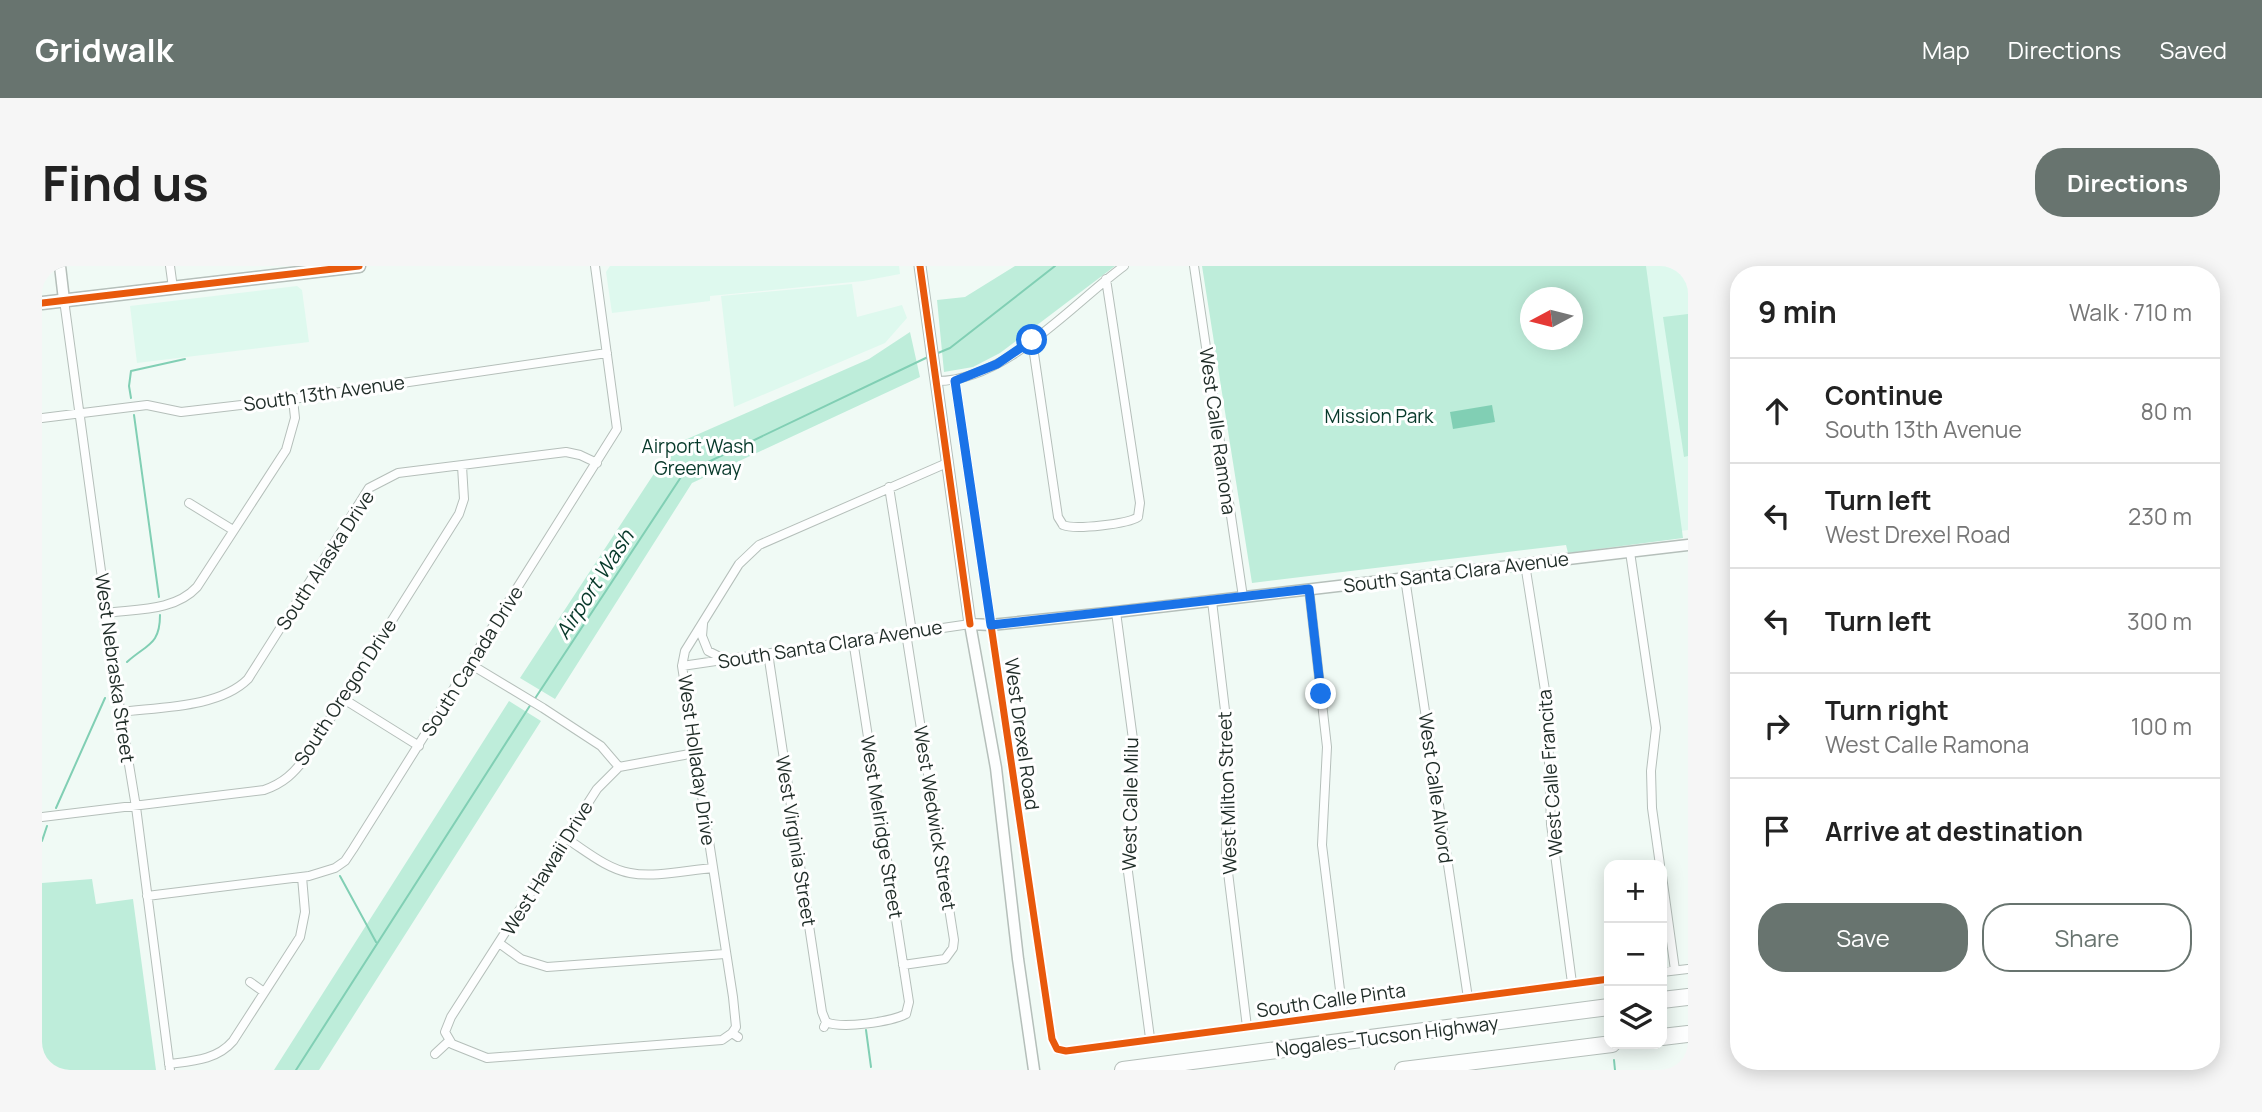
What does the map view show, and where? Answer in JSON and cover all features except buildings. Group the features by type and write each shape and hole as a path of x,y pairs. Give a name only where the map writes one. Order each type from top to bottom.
{"highway":[{"path":"1667,999 1688,997"},
{"name":"Nogales–Tucson Highway","path":"1123,1070 1604,1008"},
{"path":"1667,1036 1688,1034"},
{"name":"Nogales–Tucson Highway","path":"1403,1070 1604,1045"}],"main road":[{"path":"42,303 173,288 277,271 359,266"}],"street":[{"name":"West Nebraska Street","path":"60,266 170,1067"},
{"path":"170,266 173,288"},
{"name":"South Canada Drive","path":"147,896 302,877 335,868 345,861 617,429 595,266"},
{"name":"West Drexel Road","path":"920,266 970,624 996,768 1033,1066"},
{"path":"936,381 955,381 997,364 1032,340 1124,266"},
{"name":"West Calle Ramona","path":"1194,266 1243,597"},
{"path":"1032,340 1058,517 1063,525 1073,528 1142,519 1107,279"},
{"name":"South 13th Avenue","path":"42,418 147,405 181,412 293,399 607,354"},
{"name":"West Drexel Road","path":"955,381 1052,1039 1058,1049"},
{"path":"107,613 164,605 185,598 197,587 286,450 295,418 293,399"},
{"name":"South Alaska Drive","path":"120,712 212,700 234,692 248,679 369,488 398,473 566,452 597,463"},
{"name":"West Holladay Drive","path":"448,1041 460,1049 487,1058 722,1040 735,1035 736,1020 682,666 688,645 739,564 759,545 947,463"},
{"name":"South Oregon Drive","path":"42,817 264,790 282,783 306,757 459,513 464,499 462,466"},
{"name":"West Wedwick Street","path":"889,487 954,940 954,957 903,965"},
{"path":"189,503 233,530"},
{"path":"1057,533 1063,525"},
{"name":"South Santa Clara Avenue","path":"682,666 970,624 991,625 1116,612 1688,545"},
{"path":"1630,552 1656,728 1651,771 1652,808 1659,860"},
{"name":"West Calle Francita","path":"1525,564 1547,703 1551,824 1572,983"},
{"name":"West Calle Alvord","path":"1405,578 1468,998"},
{"path":"1309,589 1327,747 1322,845 1343,1014"},
{"name":"West Milton Street","path":"1212,601 1227,727 1226,856 1247,1027"},
{"name":"West Calle Milu","path":"1116,612 1134,747 1128,872 1150,1038"},
{"path":"704,619 702,636 708,651 727,660"},
{"name":"West Melridge Street","path":"853,640 909,1016"},
{"name":"West Virginia Street","path":"768,653 825,1025 838,1026 909,1016"},
{"path":"470,664 601,747 619,767 695,753"},
{"path":"342,698 419,746"},
{"name":"West Hawaii Drive","path":"448,1041 445,1032 447,1024 597,789 619,767"},
{"path":"567,839 604,863 629,873 713,868"},
{"path":"170,1067 221,1052 233,1041 300,937 305,923 302,877"},
{"path":"1667,912 1675,970"},
{"path":"499,943 521,958 547,968 725,954"},
{"path":"1667,971 1688,968"},
{"name":"South Calle Pinta","path":"1058,1049 1066,1051 1604,980"},
{"path":"250,982 264,992"},
{"path":"435,1054 448,1041"}],"shaded area":[{"path":"610,266 899,266 900,274 863,281 710,296 710,301 612,313 606,272"},
{"path":"1641,266 1688,266 1688,530 1681,531"},
{"path":"852,284 857,317 902,305 907,318 885,343 734,407 721,296"},
{"path":"297,286 302,290 309,342 137,363 130,306"},
{"path":"1492,405 1495,422 1453,429 1450,412"}],"green space":[{"path":"1015,266 1115,266 1000,353 973,367 944,372 937,300 965,297"},
{"name":"Mission Park","path":"1202,266 1646,266 1683,538 1568,553 1566,545 1252,583"},
{"path":"1688,314 1688,456 1684,457 1663,317"},
{"name":"Airport Wash Greenway","path":"910,332 920,377 692,483 555,699 520,678 661,463 678,443 869,359"},
{"path":"509,701 541,721 319,1070 274,1070"},
{"path":"92,879 96,904 133,899 156,1070 42,1070 42,883"}],"waterway":[{"name":"Airport Wash","path":"938,353 950,348 1055,266"},
{"name":"Airport Wash","path":"534,700 683,474 930,356"},
{"path":"131,398 131,371 185,359"},
{"path":"134,415 159,597"},
{"path":"127,662 155,638 160,615"},
{"path":"56,808 105,698"},
{"name":"Airport Wash","path":"296,1070 531,704"},
{"path":"42,841 47,826"},
{"path":"340,876 376,942"},
{"path":"866,1030 871,1067"},
{"path":"1614,1060 1615,1070"}],"cycle path":[{"path":"42,303 359,266"},
{"path":"920,266 970,624"},
{"path":"955,381 1052,1039 1057,1049 1066,1051 1604,980"}],"route":[{"path":"1032,340 997,364 955,381 991,625 1309,589 1321,694"}]}
